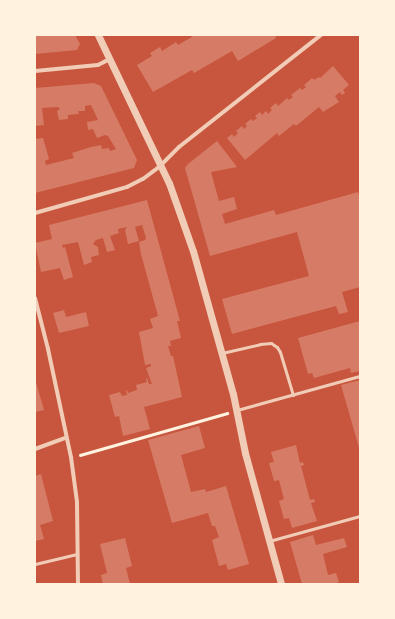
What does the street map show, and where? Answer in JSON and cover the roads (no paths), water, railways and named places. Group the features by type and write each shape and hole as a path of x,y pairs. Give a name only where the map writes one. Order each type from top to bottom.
{"street":[{"path":"98,35 169,183 193,251 222,353 237,410 245,453 281,584"},
{"path":"35,212 127,186 143,179 160,166 179,146 321,35"},
{"path":"35,71 98,64 110,59"},
{"path":"35,298 48,349 71,457 77,502 78,584"},
{"path":"35,449 66,438"}],"lane":[{"path":"222,353 260,344 271,344 277,347 280,352 293,395"},
{"path":"237,410 360,376"},
{"path":"269,542 360,516"},
{"path":"35,564 77,554"}]}
